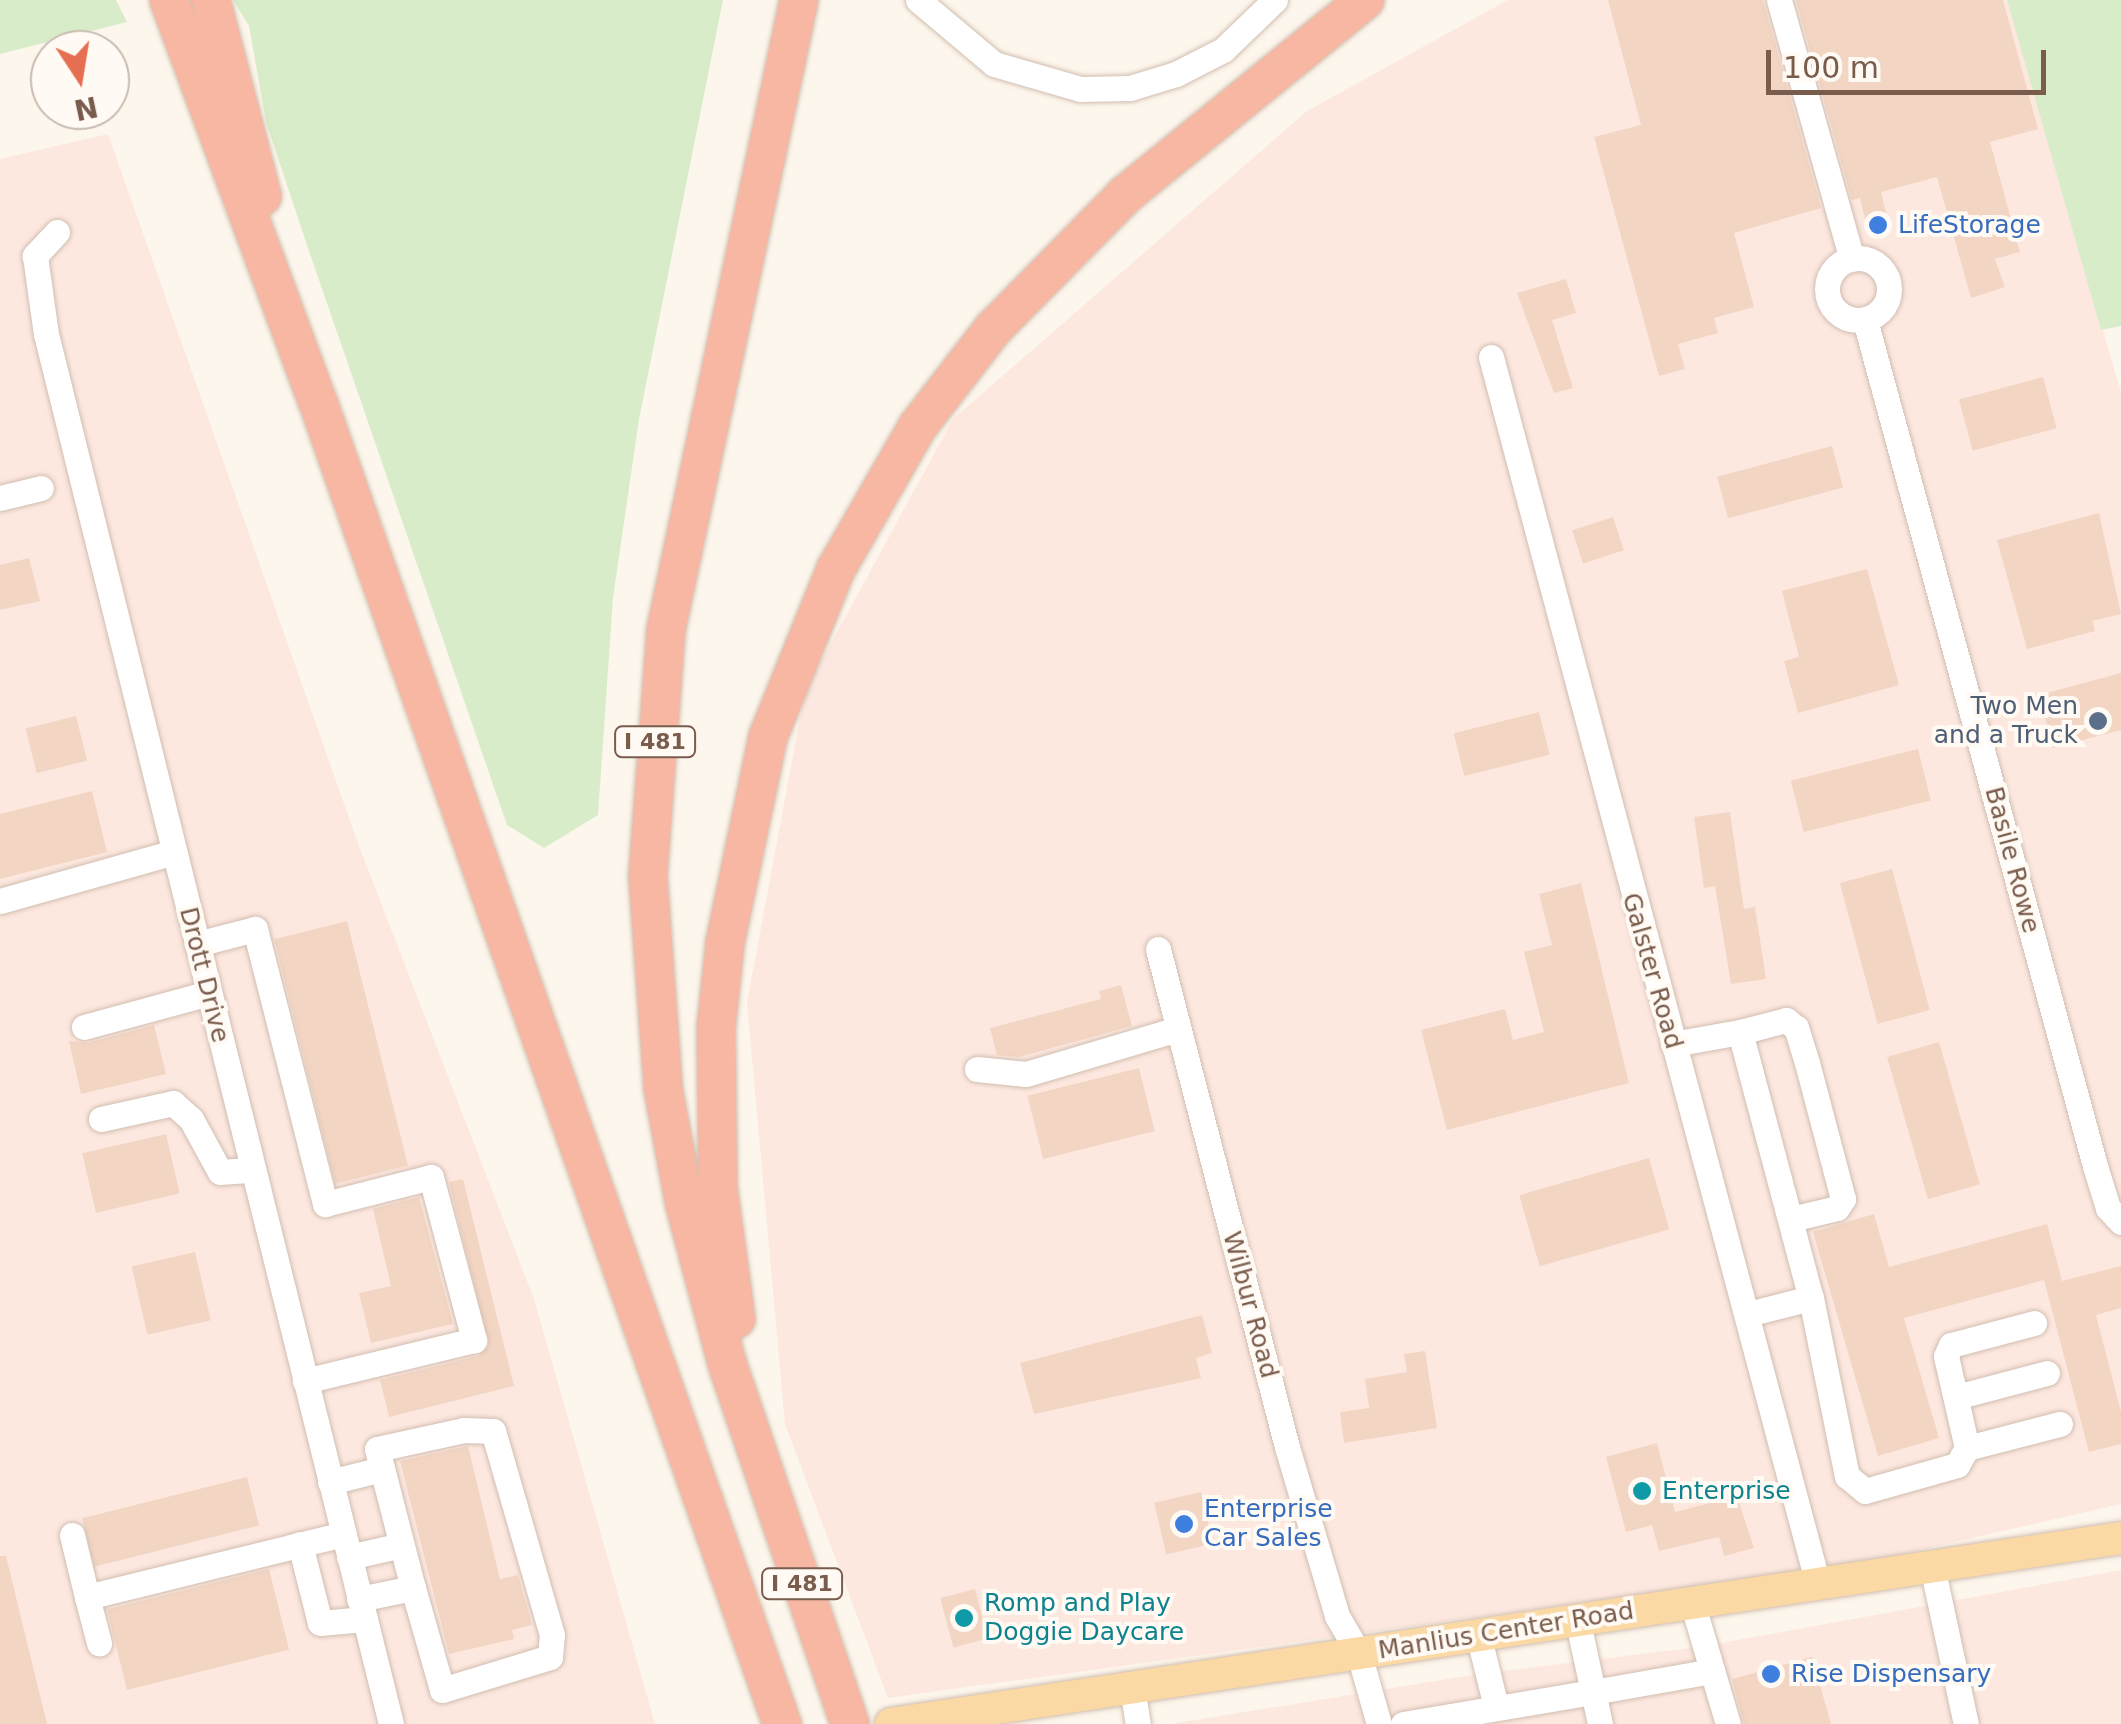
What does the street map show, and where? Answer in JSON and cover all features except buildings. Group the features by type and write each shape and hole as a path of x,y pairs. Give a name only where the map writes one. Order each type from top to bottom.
{"highway":[{"name":"I 481","path":"169,0 318,402 777,1710"},
{"path":"211,0 318,402"},
{"name":"I 481","path":"799,0 676,575 649,827 652,992 663,1088 705,1284 767,1484 850,1724"},
{"path":"767,1484 718,1186 716,1029 747,830 768,737 836,570 918,426 994,330 1125,195 1365,0"}],"main road":[{"name":"Manlius Center Road","path":"890,1724 2121,1538"}],"street":[{"path":"918,0 994,64 1080,88 1130,88 1176,74 1223,50 1275,0"},
{"path":"1779,0 1852,259"},
{"name":"Drott Drive","path":"57,232 36,256 40,301 392,1724"},
{"path":"1852,259 1871,260 1888,280 1888,300 1865,320 1841,315 1827,294 1834,269 1852,259"},
{"name":"Basile Rowe","path":"1865,320 2095,1166 2108,1208 2121,1222"},
{"name":"Galster Road","path":"1490,357 1818,1584"},
{"path":"0,498 41,488"},
{"path":"0,901 174,852"},
{"path":"197,944 255,929 325,1204 430,1177 474,1340 305,1381"},
{"name":"Wilbur Road","path":"1158,949 1287,1447 1337,1616 1360,1654 1379,1724"},
{"path":"84,1026 209,994"},
{"path":"1673,1044 1786,1020 1796,1028 1842,1199 1836,1208 1790,1219"},
{"path":"977,1069 1026,1074 1178,1028"},
{"path":"1740,1032 1812,1298 1847,1476 1865,1491 1957,1466 1967,1448 1946,1356 1951,1344 2034,1323"},
{"path":"100,1119 173,1103 191,1119 220,1172 252,1170"},
{"path":"1748,1314 1812,1298"},
{"path":"1956,1397 2048,1374"},
{"path":"1967,1448 2060,1424"},
{"path":"464,1430 493,1432 552,1635 550,1657 442,1690 382,1469 377,1449 464,1430"},
{"path":"330,1482 382,1469"},
{"path":"72,1535 99,1643"},
{"path":"88,1597 300,1544 402,1545"},
{"path":"300,1544 320,1624 413,1588"},
{"path":"1932,1566 1966,1724"},
{"path":"1692,1602 1728,1724"},
{"path":"1576,1618 1600,1724"},
{"path":"1478,1634 1484,1714"},
{"path":"1402,1724 1484,1714 1712,1672"},
{"path":"1132,1688 1138,1724"}],"shaded area":[{"path":"1508,0 2008,0 2121,393 2121,1504 1854,1565 888,1698 785,1424 747,1003 805,691 953,419 1307,111"},
{"path":"108,134 359,846 534,1299 655,1724 0,1724 0,159"},
{"path":"2121,1570 2121,1724 1171,1724 1472,1675 1705,1646"}],"green space":[{"path":"0,0 116,0 127,22 95,30 30,30 30,46 0,54"},
{"path":"233,0 723,0 639,419 613,598 598,815 544,848 507,825 266,122 249,26"},
{"path":"2007,0 2121,0 2121,326 2101,330"}],"place":[{"name":"LifeStorage","path":"1878,225"},
{"name":"Two Men and a Truck","path":"2098,721"},
{"name":"Enterprise","path":"1642,1491"},
{"name":"Enterprise Car Sales","path":"1184,1524"},
{"name":"Romp and Play Doggie Daycare","path":"964,1618"},
{"name":"Rise Dispensary","path":"1771,1674"}]}
